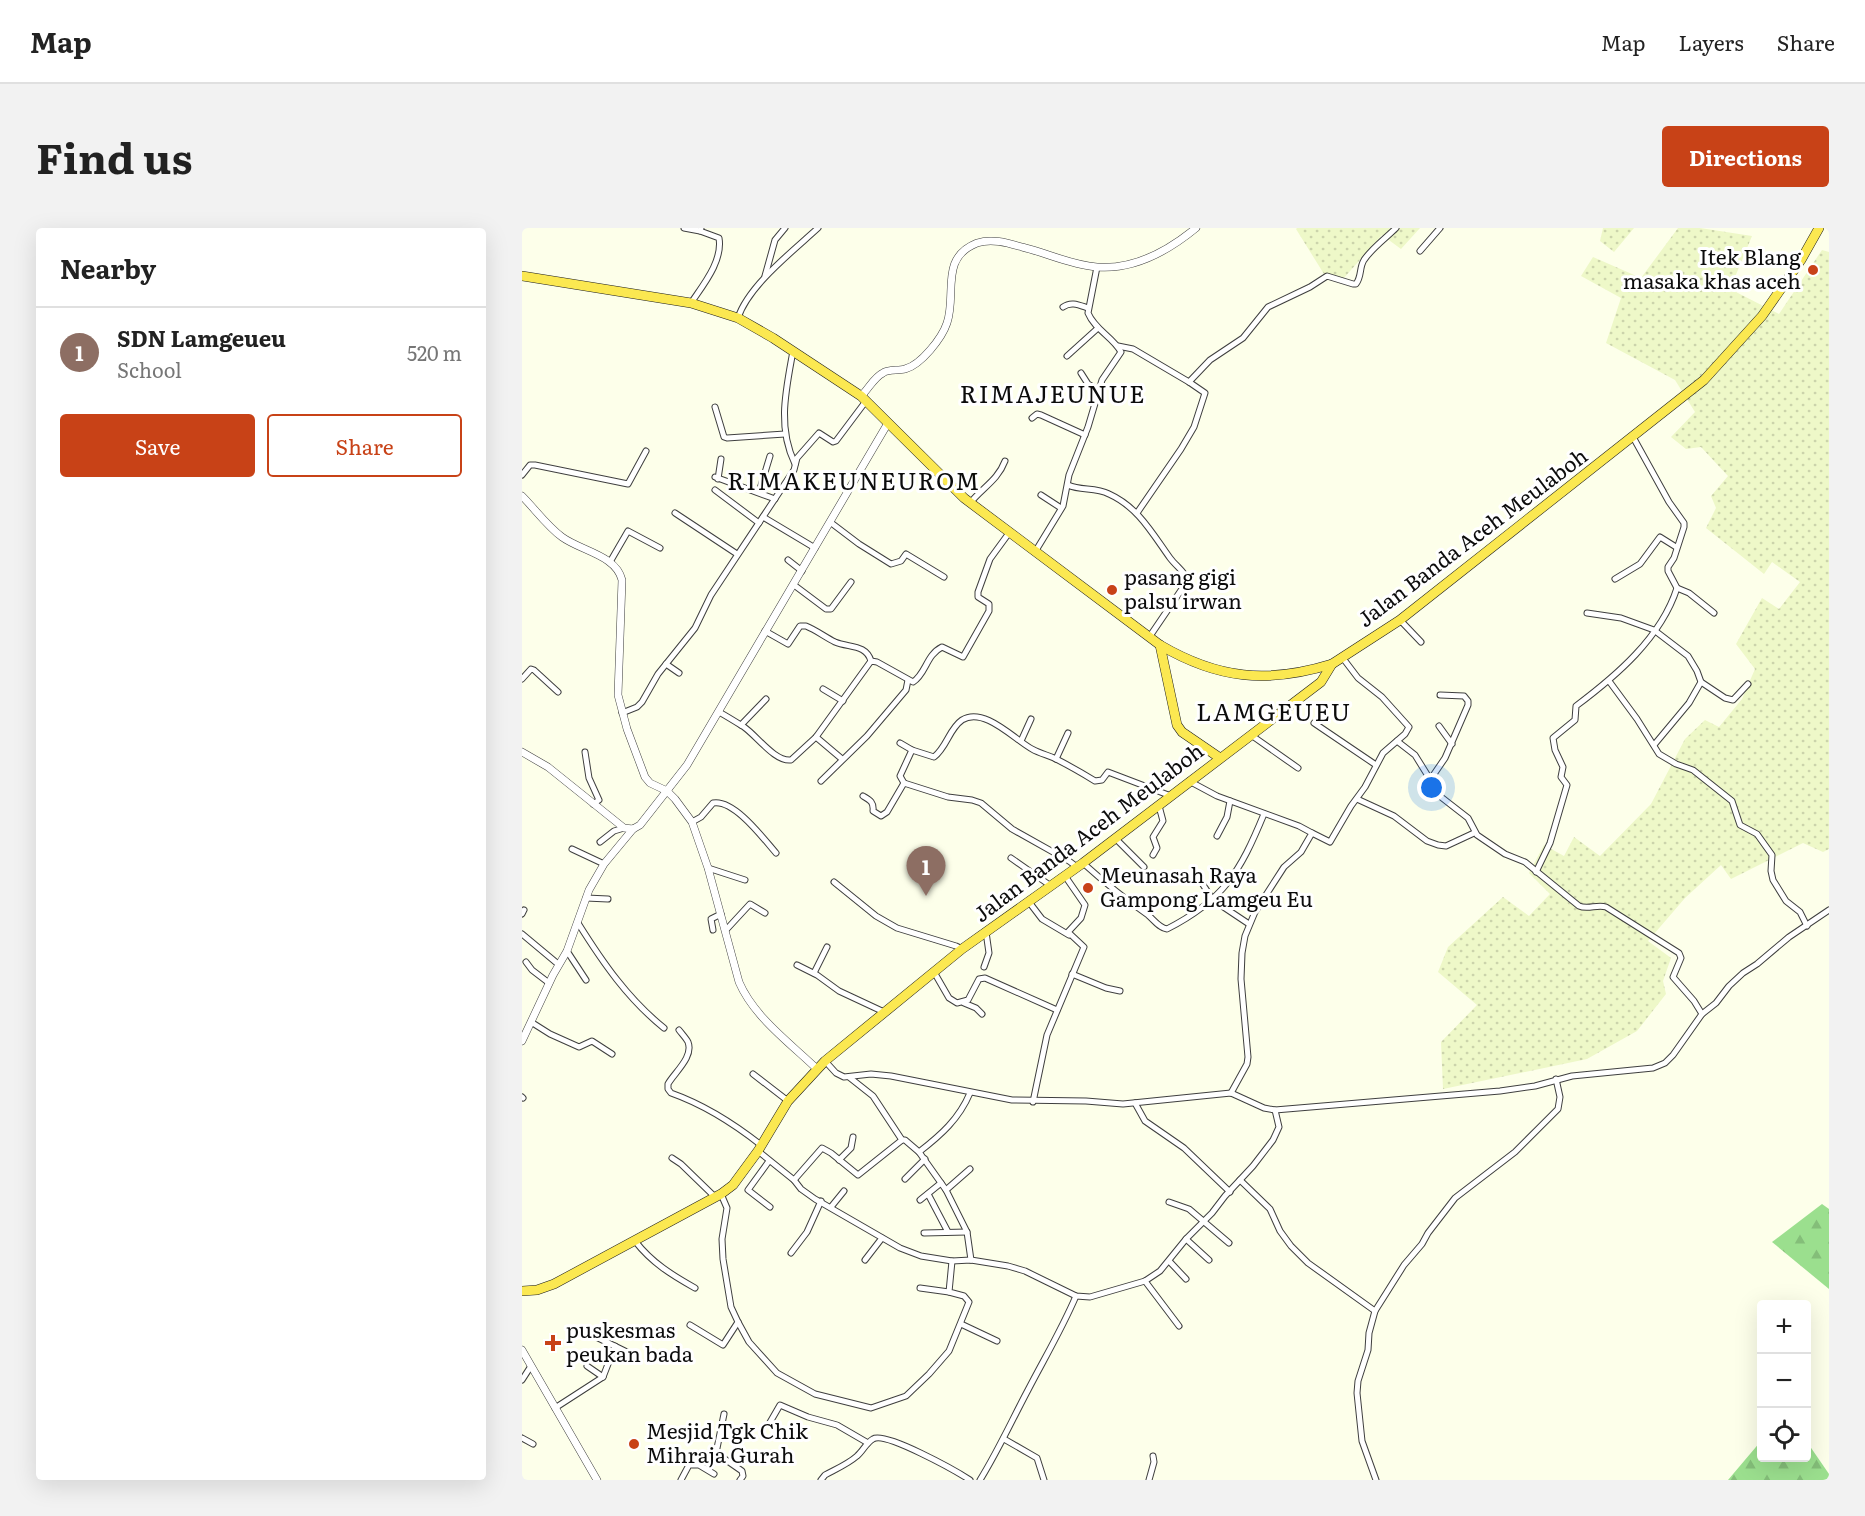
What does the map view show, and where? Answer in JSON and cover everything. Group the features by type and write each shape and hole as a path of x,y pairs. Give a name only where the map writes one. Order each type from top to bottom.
{"highway":[{"name":"Jalan Banda Aceh Meulaboh","path":"522,1291 537,1290 554,1284 635,1242 733,1185 788,1101 825,1061 884,1011 962,950 1080,865 1321,682 1332,664 1400,620 1704,380 1742,340 1782,288 1817,229"},
{"path":"522,276 691,303 738,318 793,351 864,399 970,503 1160,645 1195,664 1231,674 1255,676 1306,672 1332,664"},
{"path":"1160,645 1177,725 1182,732 1220,758"}],"street":[{"path":"684,228 700,229 719,238 720,250 716,262 691,303"},
{"path":"765,278 775,240 785,228"},
{"path":"738,318 741,310 765,278 818,228"},
{"path":"622,713 630,711 642,702 666,664 695,628 711,594 794,470 795,464 819,434 833,442 837,441 883,372 907,368 928,352 939,338 948,322 954,264 967,250 978,243 994,241 1097,267 1124,265 1153,257 1177,243 1196,228"},
{"path":"1190,382 1210,360 1243,338 1264,310 1278,301 1302,291 1327,276 1356,284 1364,260 1396,228"},
{"path":"1420,251 1440,228"},
{"path":"1035,552 1061,508 1069,475 1085,435 1102,380 1121,352 1118,346 1090,318 1088,308 1097,267"},
{"path":"1063,307 1067,304 1074,304 1088,308"},
{"path":"1067,356 1098,328"},
{"path":"1118,346 1133,349 1205,393 1194,427 1167,467 1162,480 1137,513"},
{"path":"793,351 784,398 785,434 789,452 795,464"},
{"path":"1081,373 1088,384 1100,391"},
{"path":"715,408 724,437 785,434"},
{"path":"1032,418 1037,414 1041,415 1085,435"},
{"path":"522,1041 558,964 567,951 586,898 604,864 633,829 640,825 687,765 888,423"},
{"path":"1634,437 1669,502 1684,523 1674,558 1668,569 1677,588 1689,593 1714,613"},
{"path":"522,475 530,465 535,465 628,484 646,451"},
{"path":"759,492 770,456"},
{"path":"721,459 717,478 775,499"},
{"path":"970,503 982,489 993,481 1005,461"},
{"path":"1068,485 1078,490 1092,489 1108,494 1137,513 1188,580 1150,636"},
{"path":"715,490 761,520 815,548"},
{"path":"1041,495 1061,508"},
{"path":"522,496 561,536 610,562 620,570 622,580 617,666 618,695 622,713 645,777 685,810 692,822 708,868 719,914 726,930 739,982 745,996 762,1016 817,1069"},
{"path":"675,513 737,554"},
{"path":"830,522 891,564 901,561 906,554 944,577"},
{"path":"610,562 628,531 660,548"},
{"path":"871,661 913,682 928,659 942,647 963,657 990,607 978,597 978,592 990,560 1009,533"},
{"path":"1615,579 1640,564 1660,537 1676,547"},
{"path":"788,560 802,571"},
{"path":"794,585 826,609 831,609 850,582"},
{"path":"1536,872 1550,843 1567,785 1561,777 1563,767 1559,762 1553,741 1559,732 1575,720 1576,706 1626,665 1654,630 1677,588"},
{"path":"1587,614 1621,618 1654,630 1688,657 1697,670 1701,682 1731,700 1737,697 1748,684"},
{"path":"1400,620 1421,642"},
{"path":"765,631 788,644 800,626 806,626 837,643 860,648 869,655 871,661"},
{"path":"1189,782 1230,801 1299,825 1330,842 1385,750 1405,734 1408,725 1382,697 1358,678 1342,657"},
{"path":"719,712 741,725 777,757 786,761 795,758 816,737 871,661"},
{"path":"666,664 679,673"},
{"path":"522,679 531,669 534,670 558,692"},
{"path":"821,781 867,736 906,690 908,680"},
{"path":"1609,681 1662,756 1693,770 1732,801 1740,825 1757,834 1772,855 1773,880 1786,901 1800,912 1807,926"},
{"path":"1654,745 1689,703 1701,682"},
{"path":"823,688 843,701"},
{"path":"1430,780 1444,761 1468,701 1464,696 1440,695"},
{"path":"741,725 766,699"},
{"path":"900,743 912,750 934,757 940,752 951,731 964,718 986,719 997,724 1030,748 1056,759 1095,781 1102,780 1108,772 1171,796"},
{"path":"1021,741 1031,718"},
{"path":"1314,723 1376,765"},
{"path":"1439,726 1452,744"},
{"path":"1056,759 1068,733"},
{"path":"1251,735 1298,768"},
{"path":"816,737 842,759"},
{"path":"1397,741 1415,755 1443,799 1468,818 1474,833 1505,854 1525,862 1579,906 1606,907 1679,953 1681,958 1673,977 1702,1014"},
{"path":"912,750 900,776 904,783 948,797 981,803 1012,829 1080,865 1164,929 1187,918 1213,900 1250,849 1264,814"},
{"path":"585,752 589,778 599,800 593,804"},
{"path":"523,754 548,766 624,828"},
{"path":"863,796 874,805 873,811 881,816 885,815 904,783"},
{"path":"1357,799 1394,816 1427,841 1438,845 1446,846 1474,833"},
{"path":"1217,836 1227,817 1230,801"},
{"path":"692,822 701,817 713,803 724,804 747,820 776,853"},
{"path":"1153,855 1157,848 1153,837 1164,821 1159,806"},
{"path":"600,842 614,831 624,828 633,829"},
{"path":"1232,1093 1247,1064 1248,1057 1241,979 1242,953 1249,924 1284,867 1301,852 1312,833"},
{"path":"1115,838 1144,867"},
{"path":"572,849 604,864"},
{"path":"1011,858 1051,886"},
{"path":"708,868 744,880"},
{"path":"1065,876 1085,905 1083,913 1069,931 1070,934"},
{"path":"1198,877 1213,900 1249,924"},
{"path":"834,882 876,916 897,928 956,946 962,950"},
{"path":"586,898 608,899"},
{"path":"1029,902 1042,919 1070,934 1084,946 1047,1035 1033,1102"},
{"path":"726,930 750,904 765,913"},
{"path":"825,1061 836,1074 849,1077 871,1074 891,1076 970,1093 1033,1102 1135,1103 1232,1093 1264,1108 1275,1110 1535,1086 1556,1079 1653,1068 1665,1063 1702,1014 1716,1003 1743,973 1789,937 1829,910"},
{"path":"713,930 711,921 719,914"},
{"path":"578,923 617,981 645,1012 664,1028"},
{"path":"984,967 989,953 986,932"},
{"path":"522,934 558,964"},
{"path":"813,973 827,947"},
{"path":"567,951 586,980"},
{"path":"526,963 549,983"},
{"path":"797,965 839,991 884,1011"},
{"path":"934,972 949,998 957,1004 964,1003 976,1008 982,1014"},
{"path":"1072,974 1106,988 1120,991"},
{"path":"964,1003 968,1000 979,979 985,978 1057,1010"},
{"path":"531,1022 550,1034 579,1047 592,1041 612,1054"},
{"path":"679,1030 688,1042 689,1050 668,1084 671,1093 713,1111 736,1125 769,1161 794,1180 801,1189 900,1248 921,1256 952,1261 971,1260 1025,1271 1076,1296 1090,1297 1144,1281 1170,1262 1186,1239 1253,1166 1278,1130 1279,1123 1275,1110"},
{"path":"753,1074 788,1101"},
{"path":"849,1077 873,1096 902,1140 919,1152 946,1190 967,1232 971,1260"},
{"path":"1376,1480 1362,1441 1357,1393 1375,1311 1404,1264 1422,1244 1455,1198 1515,1152 1558,1109 1560,1097 1556,1079"},
{"path":"919,1152 949,1127 970,1093"},
{"path":"1135,1103 1145,1121 1184,1148 1230,1192"},
{"path":"839,1160 851,1148 853,1137"},
{"path":"794,1180 822,1148 858,1175 902,1140"},
{"path":"672,1158 718,1195 727,1208 722,1239 731,1307 749,1342 783,1378 825,1398 871,1408 910,1394 943,1359 961,1324 969,1300 964,1296 949,1292 920,1288"},
{"path":"905,1179 925,1159"},
{"path":"769,1161 748,1190 770,1207"},
{"path":"946,1190 970,1169"},
{"path":"1240,1180 1270,1209 1280,1231 1308,1263 1375,1311"},
{"path":"920,1200 941,1183"},
{"path":"831,1206 844,1191"},
{"path":"928,1194 948,1232"},
{"path":"791,1253 807,1232 821,1201"},
{"path":"1169,1202 1190,1209 1229,1243"},
{"path":"924,1233 967,1232"},
{"path":"865,1260 882,1238"},
{"path":"1186,1239 1209,1260"},
{"path":"635,1242 658,1266 695,1288"},
{"path":"949,1292 952,1261"},
{"path":"1170,1262 1186,1279"},
{"path":"1144,1281 1179,1326"},
{"path":"980,1480 1005,1439 1018,1408 1060,1331 1076,1296"},
{"path":"690,1325 723,1345 738,1323"},
{"path":"961,1324 997,1341"},
{"path":"588,1333 637,1357"},
{"path":"555,1408 603,1377 615,1346"},
{"path":"522,1350 597,1480"},
{"path":"522,1380 531,1366"},
{"path":"587,1366 603,1377"},
{"path":"769,1424 780,1404 808,1417 837,1425 868,1443"},
{"path":"724,1414 716,1453 742,1471 743,1476 740,1480"},
{"path":"821,1480 825,1475 858,1456 874,1437 882,1437 924,1455 970,1480"},
{"path":"522,1438 533,1444"},
{"path":"1005,1439 1037,1458 1044,1480"},
{"path":"1149,1480 1154,1462 1153,1456"},
{"path":"681,1480 689,1465 699,1465 714,1474"}],"green space":[{"path":"1297,228 1420,228 1401,249 1382,235 1343,279 1324,274"},
{"path":"1603,228 1634,228 1614,252 1600,241"},
{"path":"1678,228 1700,228 1752,236 1730,289 1779,314 1822,250 1829,252 1829,849 1823,852 1803,843 1731,879 1721,865 1685,898 1648,941 1671,958 1663,981 1666,994 1637,1031 1587,1059 1443,1089 1441,1042 1477,1005 1438,972 1448,947 1503,897 1529,916 1550,894 1529,873 1544,845 1564,856 1574,837 1600,856 1651,804 1685,739 1705,720 1719,727 1742,699 1755,669 1736,644 1762,598 1779,609 1800,582 1772,562 1764,574 1706,528 1716,508 1711,496 1728,476 1701,447 1686,449 1671,437 1695,412 1675,380 1606,343 1621,298 1581,276 1593,257 1641,278"},
{"path":"1822,1204 1829,1209 1829,1289 1772,1242"},
{"path":"1757,1446 1757,1462 1811,1462 1811,1448 1829,1474 1829,1480 1728,1480"}],"place":[{"name":"Itek Blang masaka khas aceh","path":"1813,270"},
{"name":"pasang gigi palsu irwan","path":"1112,590"},
{"name":"Meunasah Raya Gampong Lamgeu Eu","path":"1088,888"},
{"name":"SDN Lamgeueu","path":"926,896"},
{"name":"puskesmas peukan bada","path":"553,1343"},
{"name":"Mesjid Tgk Chik Mihraja Gurah","path":"634,1444"}],"district":[{"name":"RIMAJEUNUE","path":"1053,395"},
{"name":"RIMAKEUNEUROM","path":"854,482"},
{"name":"LAMGEUEU","path":"1274,713"}]}
